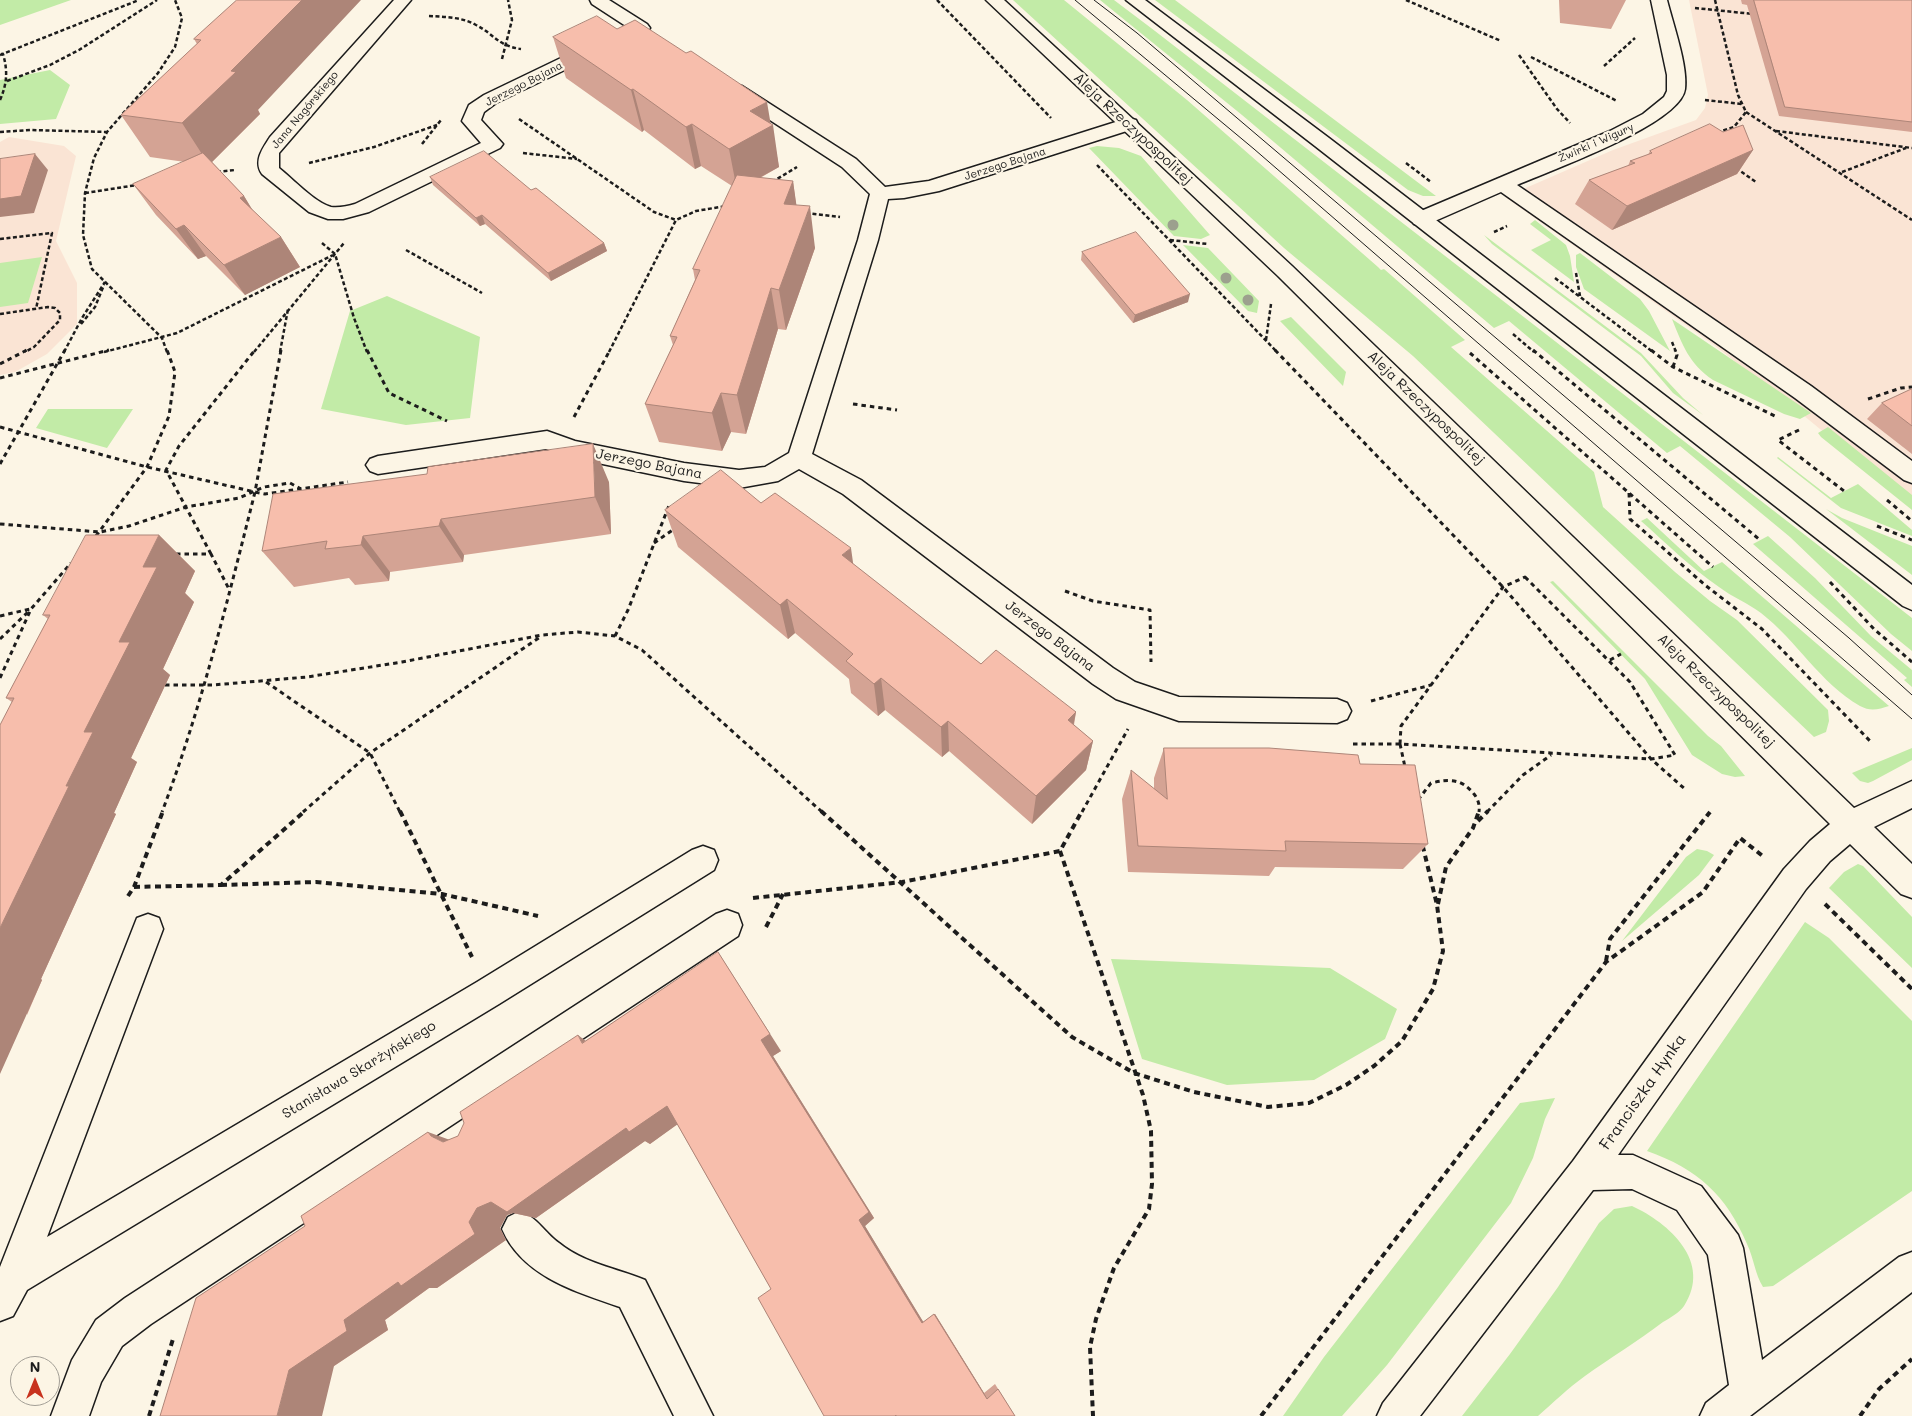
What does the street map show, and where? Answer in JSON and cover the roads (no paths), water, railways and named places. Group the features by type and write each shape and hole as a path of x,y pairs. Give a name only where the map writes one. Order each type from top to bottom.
{"street":[{"path":"598,0 658,39"},
{"name":"Aleja Rzeczypospolitej","path":"994,0 1285,271 1912,884"},
{"path":"1134,0 1421,219 1912,599"},
{"name":"Żwirki i Wigury","path":"1421,219 1641,123 1672,100 1677,84 1676,75 1660,2"},
{"name":"Jana Nagórskiego","path":"397,6 291,123 269,161 324,211 337,214 350,212 493,144"},
{"name":"Jerzego Bajana","path":"493,144 471,121 476,109 490,99 616,38 641,28"},
{"path":"724,82 849,163 880,193 868,240 799,458"},
{"name":"Jerzego Bajana","path":"880,193 904,192 932,187 1128,124"},
{"path":"1502,184 1803,392 1912,474"},
{"name":"Jerzego Bajana","path":"378,465 546,440 574,449 684,472 739,479 770,475 799,458 852,488 1103,676 1126,690 1179,709 1337,711"},
{"name":"Franciszka Hynka","path":"1396,1416 1585,1174 1795,879 1820,851 1852,824 1912,794"},
{"name":"Stanisława Skarżyńskiego","path":"7,1290 703,860"},
{"path":"70,1416 85,1373 108,1334 146,1305 466,1113 727,925"},
{"name":"Stanisława Skarżyńskiego","path":"7,1290 148,929"},
{"path":"1585,1174 1632,1172 1688,1198 1725,1248 1749,1392"},
{"path":"520,1229 546,1256 577,1274 632,1293 694,1416"},
{"path":"1718,1416 1912,1270"}],"tram line":[{"path":"1075,0 1254,149 1912,719"},
{"path":"1094,0 1137,33 1849,638 1912,695"}]}
